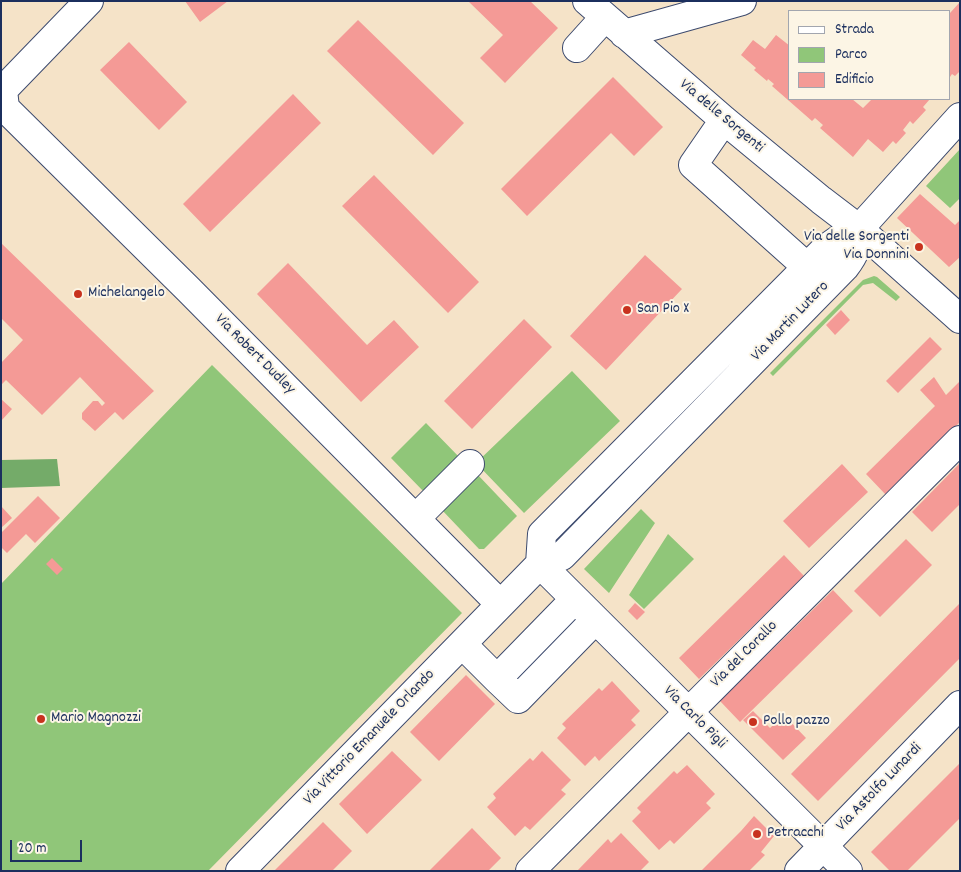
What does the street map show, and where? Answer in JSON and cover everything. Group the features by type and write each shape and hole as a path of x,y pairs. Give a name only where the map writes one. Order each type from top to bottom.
{"street":[{"path":"3,96 89,1"},
{"path":"578,48 605,18 741,1"},
{"name":"Via delle Sorgenti","path":"605,18 724,120 821,200 860,229 960,318"},
{"name":"Via Robert Dudley","path":"3,96 188,289 500,604"},
{"path":"860,229 931,164 960,117"},
{"path":"724,120 694,165 807,268"},
{"name":"Via Martin Lutero","path":"540,564 542,534 832,243 860,229"},
{"name":"Via Martin Lutero","path":"500,604 540,564 562,556 845,267 856,252 860,229"},
{"name":"Via del Corallo","path":"530,871 960,440"},
{"path":"416,518 470,464"},
{"name":"Via Carlo Pigli","path":"540,564 848,871"},
{"path":"497,678 575,599"},
{"name":"Via Vittorio Emanuele Orlando","path":"240,871 500,604"},
{"path":"462,644 518,699 596,620"},
{"name":"Via Astolfo Lunardi","path":"799,871 960,705"}],"green space":[{"path":"960,149 960,198 950,208 926,186"},
{"path":"874,276 900,297 896,301 873,283 863,285 773,376 770,373 863,280"},
{"path":"212,365 462,613 208,871 1,871 1,584"},
{"path":"572,371 620,421 524,513 476,463"},
{"path":"426,423 461,459 425,493 391,458"},
{"path":"57,459 60,486 1,488 1,460"},
{"path":"477,474 517,516 484,549 479,549 441,509"},
{"path":"641,509 655,523 609,593 584,569"},
{"path":"668,534 694,559 644,609 629,595"}],"building":[{"path":"185,1 228,1 200,22"},
{"path":"468,1 530,1 558,28 505,83 480,58 503,35"},
{"path":"960,2 960,71 955,76 952,74 951,76 951,12"},
{"path":"358,20 464,123 433,155 327,51"},
{"path":"776,35 788,44 788,100 772,86 774,84 768,79 767,81 754,70 756,68 741,55 753,40 765,49"},
{"path":"129,42 187,102 159,130 100,70"},
{"path":"613,77 663,127 634,156 611,133 527,216 501,189"},
{"path":"293,94 321,123 210,232 183,204"},
{"path":"788,100 853,100 863,108 871,100 929,100 923,107 926,110 913,124 910,121 903,130 906,133 896,144 893,141 883,152 868,139 853,157 820,128 823,125 815,118 812,121"},
{"path":"374,175 479,282 448,313 342,206"},
{"path":"920,194 955,225 960,220 960,257 949,267 897,218"},
{"path":"1,243 154,391 123,420 115,412 95,431 82,419 82,413 93,401 98,401 102,406 105,403 80,377 42,415 6,380 1,385 1,363 23,340 1,318"},
{"name":"San Pio X","path":"645,255 682,289 606,370 570,336"},
{"path":"288,263 367,345 394,320 419,347 361,402 257,294"},
{"path":"841,310 850,320 835,335 826,325"},
{"path":"524,319 552,347 472,429 444,401"},
{"path":"930,337 942,349 898,393 886,381"},
{"path":"934,377 946,395 960,381 960,422 886,495 866,474 935,406 920,390"},
{"path":"1,399 12,409 1,421"},
{"path":"960,463 960,504 932,532 912,512"},
{"path":"842,464 868,492 809,548 783,521"},
{"path":"38,496 60,518 35,543 26,534 7,553 1,547 1,533"},
{"path":"1,506 12,518 1,528"},
{"path":"906,539 932,565 880,617 854,591"},
{"path":"784,555 804,576 699,679 679,658"},
{"path":"52,558 63,569 57,575 46,564"},
{"path":"833,590 853,611 740,722 720,701"},
{"path":"635,603 645,612 637,620 628,611"},
{"path":"960,603 960,658 818,801 791,774"},
{"path":"466,675 495,704 439,761 410,732"},
{"path":"612,681 640,711 631,720 636,725 599,761 595,756 585,766 557,738 566,728 562,724 599,688 602,691"},
{"path":"753,711 770,728 784,715 806,738 783,760 743,720"},
{"path":"392,751 422,780 367,834 339,804"},
{"path":"542,751 571,780 561,790 566,794 530,830 525,826 515,836 487,807 496,798 493,794 530,758 533,761"},
{"path":"960,763 960,818 907,871 890,871 871,852"},
{"path":"687,765 715,794 706,803 711,808 674,844 670,840 659,850 632,821 641,812 637,808 674,771 677,774"},
{"path":"754,816 774,836 761,852 765,855 749,871 701,871 741,831"},
{"path":"323,822 352,851 332,871 274,871"},
{"path":"472,828 501,858 488,871 429,871"},
{"path":"621,833 649,862 640,871 577,871 608,839 611,843"}],"place":[{"name":"Via delle Sorgenti Via Donnini","path":"919,247"},
{"name":"Michelangelo","path":"78,294"},
{"name":"San Pio X","path":"627,310"},
{"name":"Mario Magnozzi","path":"41,719"},
{"name":"Pollo pazzo","path":"753,722"},
{"name":"Petracchi","path":"757,834"}]}
